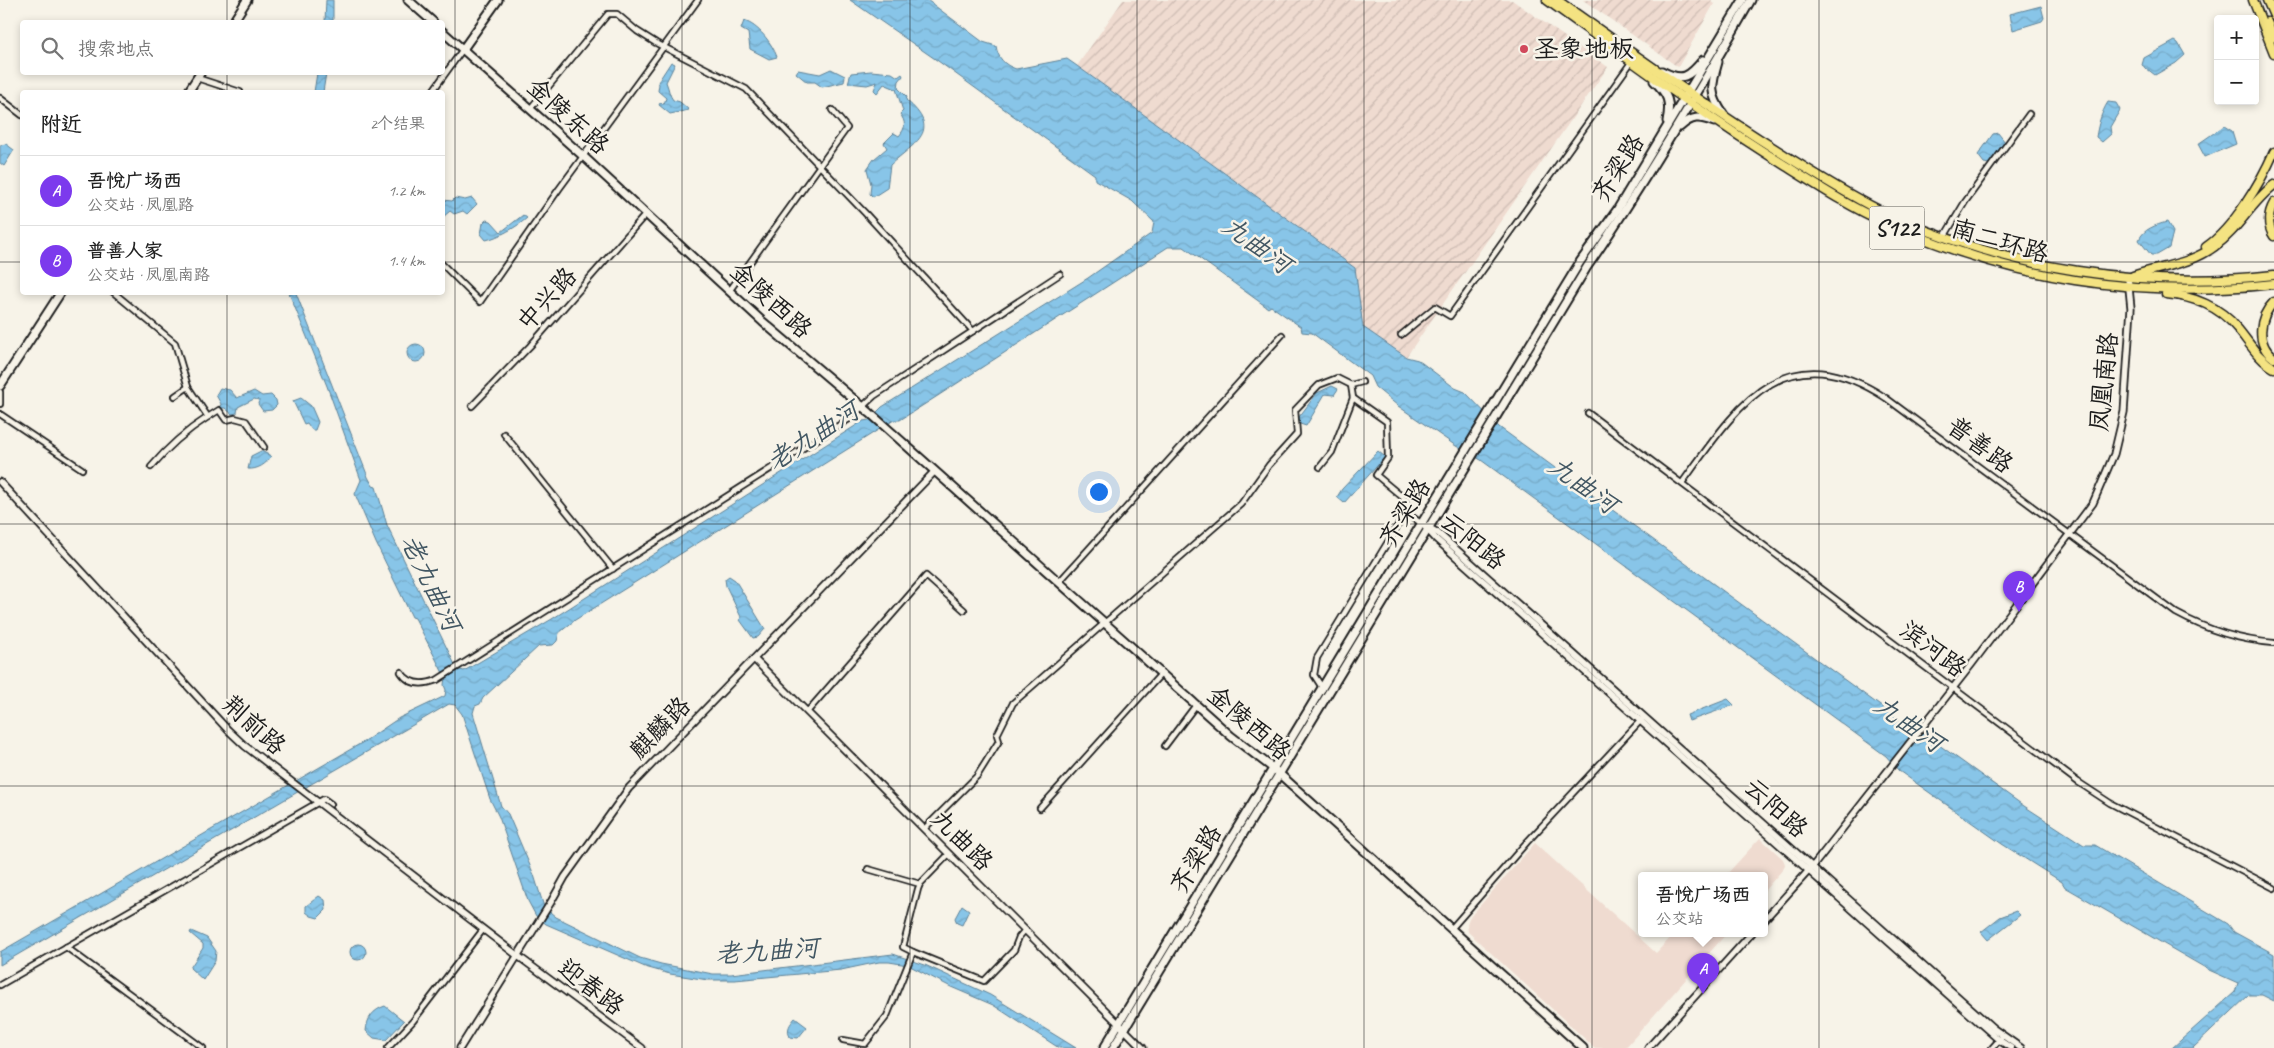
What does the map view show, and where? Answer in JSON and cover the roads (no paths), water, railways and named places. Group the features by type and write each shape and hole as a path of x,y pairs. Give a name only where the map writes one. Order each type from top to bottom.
{"main road":[{"path":"234,20 247,0"},
{"path":"408,0 431,20"},
{"path":"463,50 498,0"},
{"name":"S122","path":"1547,0 1693,101"},
{"name":"S122","path":"1557,0 1637,62"},
{"name":"齐梁路","path":"1114,1048 1122,1027 1274,769 1429,529 1587,267 1623,214 1693,101 1743,0"},
{"name":"齐梁路","path":"1104,1048 1122,1027 1280,775 1422,524 1580,262 1616,210 1686,96 1751,0"},
{"path":"2255,0 2274,37"},
{"path":"2255,0 2274,53"},
{"path":"2267,0 2273,13"},
{"name":"金陵东路","path":"445,34 646,214"},
{"path":"1637,62 1671,75 1687,76 1718,49"},
{"path":"1718,49 1712,90 1715,103 1725,122"},
{"path":"1637,62 1665,91 1669,98 1670,110 1666,128"},
{"path":"189,90 199,75"},
{"name":"南二环路","path":"1693,101 1859,205 1924,239 1982,260 2044,275 2130,288 2184,290 2238,288 2274,284"},
{"path":"1672,134 1687,120 1696,116 1725,122"},
{"path":"2128,278 2154,269 2171,267 2192,261 2216,246 2233,224 2274,152"},
{"path":"2233,224 2274,185"},
{"path":"2274,203 2269,220 2274,236"},
{"name":"南二环路","path":"1859,205 1944,237 2014,259 2076,271 2128,278 2182,281 2238,279 2274,275"},
{"name":"金陵西路","path":"646,214 763,322 870,413 1161,674 1274,769 1583,1048"},
{"path":"2130,288 2194,299 2214,308 2236,327 2266,364 2274,368"},
{"path":"0,386 59,295"},
{"path":"2274,302 2267,309 2262,321 2261,332 2264,344 2274,358"}],"street":[{"path":"445,267 480,302 583,156 698,0"},
{"path":"530,109 608,14 618,14 637,31 656,43 746,89 820,164 973,331"},
{"path":"445,74 463,50"},
{"path":"1401,335 1435,307 1450,316 1637,62"},
{"path":"199,75 235,90"},
{"path":"433,90 445,75"},
{"path":"0,98 20,113"},
{"path":"730,290 847,128 832,110"},
{"path":"1944,237 1965,202 2029,114"},
{"name":"中兴路","path":"472,406 530,346 646,214"},
{"path":"401,672 404,676 420,685 426,685 459,666 849,419 874,396 1060,274"},
{"name":"凤凰南路","path":"1811,868 1953,688 2093,503 2116,446 2124,412 2131,308 2128,278"},
{"path":"116,295 176,343 188,387 208,417"},
{"path":"1058,582 1282,336"},
{"name":"普善路","path":"1682,483 1725,424 1752,395 1768,384 1807,373 1831,374 1850,379 1886,398 2141,588 2193,622 2233,638 2274,644"},
{"path":"924,829 977,776 999,741 997,734 1013,703 1241,504 1269,465 1297,434 1295,410 1319,385 1337,378 1352,385 1362,382"},
{"path":"1320,467 1332,452 1354,398 1352,385"},
{"path":"175,396 188,387"},
{"path":"0,392 0,404"},
{"path":"1326,691 1314,675 1317,658 1407,513 1408,505 1406,500 1376,475 1388,458 1387,422 1354,398"},
{"path":"151,468 186,433 219,410 226,420 235,418 246,421 264,447"},
{"name":"滨河路","path":"1588,413 2078,782 2110,803 2274,888"},
{"path":"0,414 82,469"},
{"path":"504,434 613,569"},
{"name":"麒麟路","path":"460,1048 565,877 629,788 935,471"},
{"name":"荆前路","path":"0,482 228,730 264,762 518,956"},
{"path":"1407,513 1422,524"},
{"name":"云阳路","path":"1422,524 1811,868 2011,1048"},
{"path":"807,712 926,576 964,610"},
{"name":"九曲路","path":"754,659 1143,1048"},
{"path":"1040,808 1161,674"},
{"path":"1165,746 1196,704"},
{"path":"1451,929 1527,842 1643,719"},
{"path":"0,985 324,799 331,804"},
{"path":"949,854 920,884 903,947 913,953 984,982 1014,950 1019,937 1025,930"},
{"path":"1768,916 1811,868"},
{"path":"868,869 920,884"},
{"path":"388,1048 413,1021 482,931"},
{"path":"1648,1048 1748,937"},
{"path":"66,947 203,1048"},
{"path":"843,1040 865,1044 886,1016 913,953"},
{"name":"迎春路","path":"518,956 642,1048"},
{"path":"1992,1048 2001,1038"},
{"name":"云阳路","path":"2001,1038 2020,1048"}],"water":[{"path":"326,0 333,0 333,20 325,20"},
{"name":"九曲河","path":"850,0 927,0 983,42 996,46 1002,60 1016,69 1067,59 1077,66 1355,268 1363,327 1406,357 1418,360 1455,388 1465,392 1499,427 1909,727 1928,737 2024,806 2084,845 2095,845 2228,924 2234,932 2274,954 2274,1001 2262,995 2249,995 2193,1048 2172,1048 2235,992 2238,983 2209,970 2065,887 2062,882 2002,844 1899,771 1886,756 1481,460 1456,446 1398,406 1375,387 1370,376 1312,333 1302,332 1301,327 1271,306 1268,308 1184,247 1168,247 900,420 894,420 575,620 559,633 557,641 553,645 539,646 483,698 480,704 475,706 473,713 501,806 508,814 534,875 544,907 556,917 640,958 713,974 731,974 893,954 925,965 990,995 1076,1048 1059,1048 993,1005 951,987 908,965 879,962 841,970 735,980 708,980 670,974 645,967 546,924 536,916 528,901 499,817 490,799 462,714 455,705 449,704 0,965 0,952 365,741 399,718 445,696 445,677 415,618 412,617 376,543 355,494 361,480 327,386 290,295 297,295 368,477 373,486 376,487 387,525 457,669 464,671 552,619 863,421 869,420 882,407 1088,278 1152,233 1154,222 1132,201 1095,180 1095,175 938,61"},
{"path":"2041,6 2044,18 2042,21 2013,30 2010,14"},
{"path":"744,21 754,26 764,35 777,57 769,59 750,49 748,33 741,29"},
{"path":"2175,41 2185,55 2176,63 2155,75 2142,65 2144,58"},
{"path":"671,62 675,64 666,82 670,94 673,100 680,102 689,110 670,114 659,105 660,103 664,104 666,98 658,91 658,82"},
{"path":"831,69 845,76 844,82 822,87 815,82 807,82 796,73 798,70 820,74"},
{"path":"871,71 892,73 898,77 902,74 903,76 899,81 898,88 907,97 906,100 923,120 924,128 916,142 890,165 887,188 873,197 870,194 871,184 867,169 874,159 887,148 884,143 894,133 899,136 904,125 900,114 903,111 896,89 884,84 877,93 874,90 877,82 867,85 848,83 851,73"},
{"path":"317,75 326,75 323,90 314,90"},
{"path":"2108,102 2116,103 2120,110 2110,127 2111,134 2102,142 2096,137 2103,110"},
{"path":"2224,126 2232,131 2236,144 2205,157 2198,144"},
{"path":"1998,133 2005,142 1989,164 1984,163 1978,155 1993,134"},
{"path":"6,144 14,150 4,166 0,163 0,145"},
{"path":"455,198 465,200 472,198 477,204 467,214 463,211 454,214 450,211 445,215 445,200 452,201"},
{"path":"523,215 527,218 518,225 491,239 486,240 481,234 483,223 486,220 491,221 501,232"},
{"path":"2167,222 2173,232 2169,248 2157,255 2151,255 2139,240 2147,230"},
{"path":"416,344 422,347 425,353 422,359 416,362 410,359 407,353 410,347"},
{"path":"1332,386 1338,389 1334,395 1325,394 1306,426 1300,424 1299,417 1317,393"},
{"path":"220,388 230,390 237,398 254,391 262,396 271,395 276,400 277,405 272,410 263,411 258,404 259,400 254,399 238,407 237,413 232,414 225,408 220,408 221,404 216,395"},
{"path":"301,398 311,406 318,422 315,430 312,430 307,423 304,424 293,401"},
{"path":"261,451 271,456 264,464 248,469 251,456"},
{"path":"1378,451 1385,457 1344,503 1337,497 1342,489"},
{"path":"729,576 735,580 765,629 758,637 753,638 740,620 741,617 726,586 725,579"},
{"path":"1728,699 1734,705 1689,721 1687,715"},
{"path":"319,896 325,900 326,910 318,918 306,912 306,906"},
{"path":"962,905 969,910 962,925 957,923 955,918"},
{"path":"2016,911 2020,915 1988,940 1981,932 2000,917"},
{"path":"191,931 207,938 216,951 215,961 203,980 190,968 203,948 203,944 190,933"},
{"path":"355,944 361,944 366,949 364,958 355,960 350,955 350,949"},
{"path":"385,1006 404,1021 386,1040 374,1038 366,1031 371,1015"},
{"path":"795,1018 807,1027 798,1038 790,1037 788,1032"}],"place":[{"name":"圣象地板","path":"1524,49"},
{"name":"普善人家","path":"2019,612"},
{"name":"吾悦广场西","path":"1703,994"}],"water label":[{"name":"老九曲河","path":"813,436"},
{"name":"老九曲河","path":"431,583"},
{"name":"老九曲河","path":"767,951"}]}
